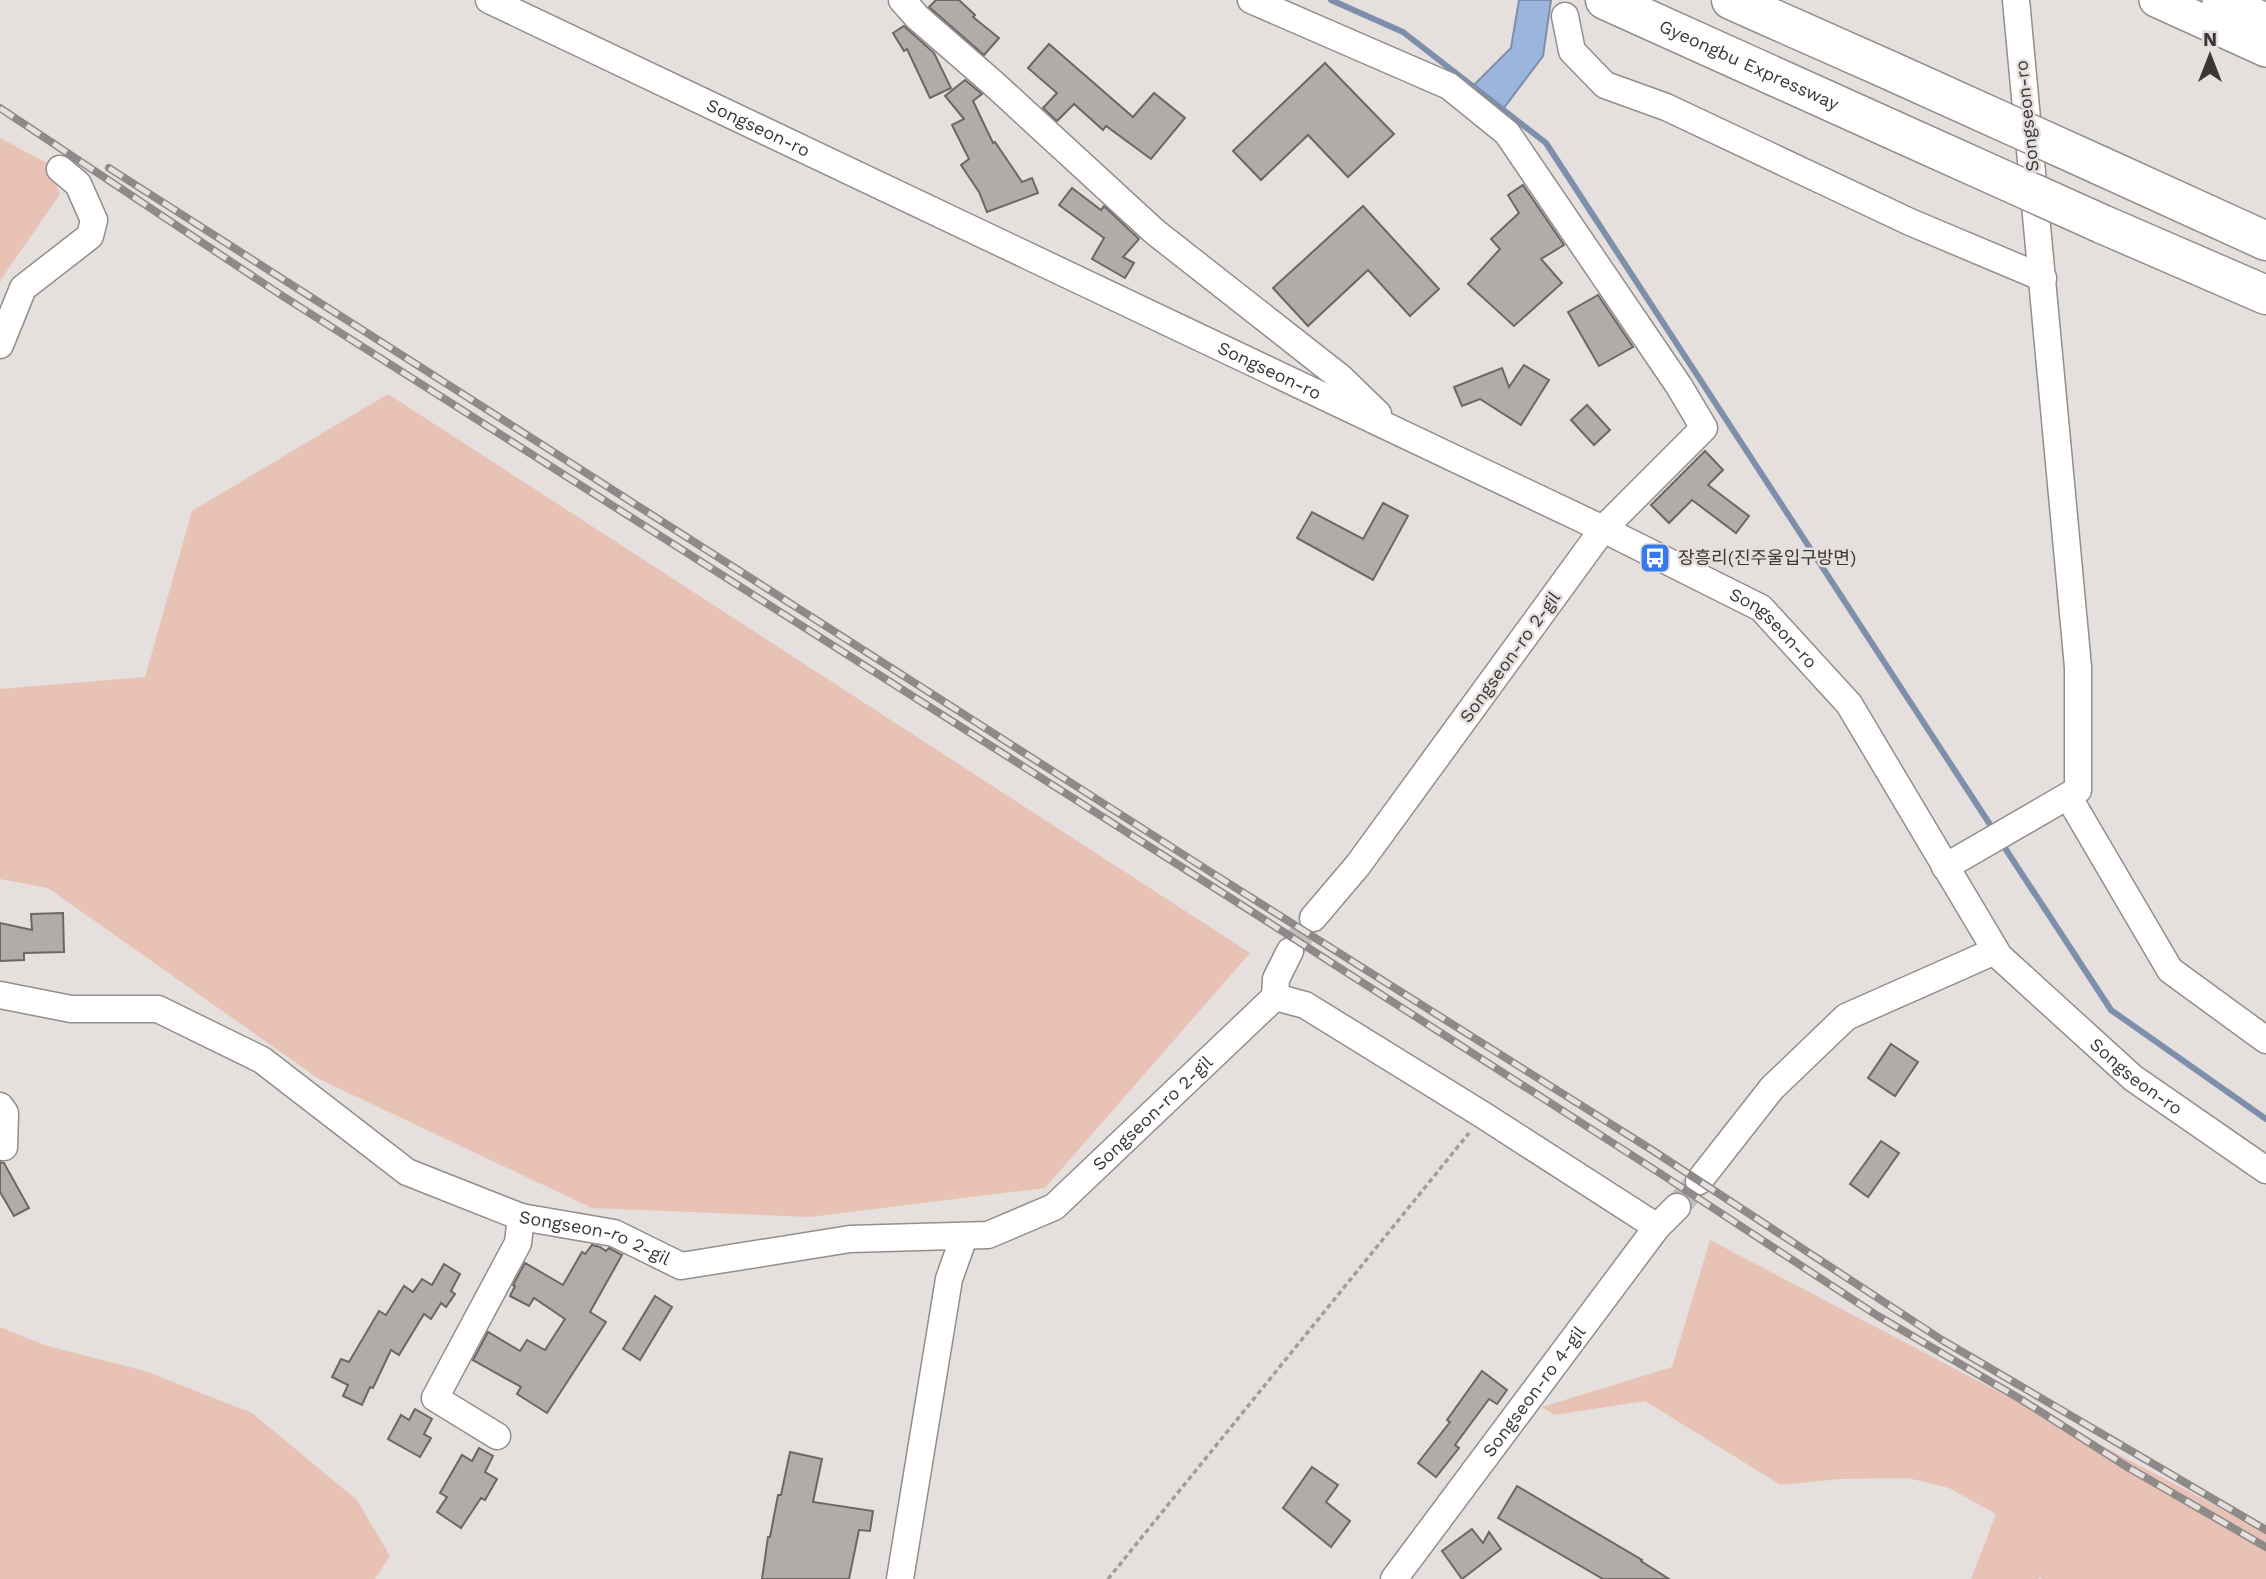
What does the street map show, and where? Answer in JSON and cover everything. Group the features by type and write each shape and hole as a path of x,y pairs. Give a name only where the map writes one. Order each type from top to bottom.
{"highway":[{"name":"Gyeongbu Expressway","path":"1605,0 2266,295"},
{"path":"1731,0 2266,241"}],"main road":[{"path":"2156,0 2266,50"},
{"path":"2220,0 2266,20"}],"street":[{"name":"Songseon-ro","path":"489,0 1603,529 1761,608 1849,704 1995,951 2133,1078 2266,1170"},
{"path":"902,0 917,17 1155,232 1341,379 1395,430"},
{"name":"Songseon-ro 2-gil","path":"1251,0 1448,86 1507,133 1679,386 1704,428 1603,529 1358,865 1313,918"},
{"name":"Songseon-ro","path":"2016,0 2078,667 2078,790 2068,796"},
{"path":"1565,16 1572,51 1605,85 1666,107 1910,222 2043,278"},
{"path":"0,345 23,288 90,236 94,220 78,184 60,169"},
{"path":"1945,867 2068,796 2170,970 2266,1040"},
{"path":"1290,951 1276,979 1275,997 1305,1006 1483,1115 1657,1227"},
{"path":"1699,1181 1772,1088 1846,1017 1995,951"},
{"name":"Songseon-ro 2-gil","path":"0,995 71,1009 158,1009 262,1060 407,1172 521,1217 614,1233 681,1266 850,1239 988,1235 1054,1207 1275,997"},
{"path":"0,1106 5,1113 4,1147"},
{"name":"Songseon-ro 4-gil","path":"1400,1576 1657,1227 1677,1207"},
{"path":"497,1436 435,1398 518,1243 521,1217"},
{"path":"900,1579 949,1279 964,1237"}],"path":[{"path":"1108,1579 1483,1115"}],"shaded area":[{"path":"0,138 47,163 60,194 0,281"},
{"path":"388,394 1250,953 1045,1188 810,1217 592,1208 319,1079 48,888 0,879 0,689 145,677 192,511"},
{"path":"1710,1240 2266,1532 2266,1579 1971,1579 1996,1514 1949,1488 1908,1478 1840,1479 1781,1485 1645,1401 1554,1415 1542,1407 1672,1367"},
{"path":"0,1327 44,1345 145,1371 252,1413 357,1500 390,1556 375,1579 0,1579"}],"water":[{"path":"1519,0 1551,0 1543,56 1503,109 1473,86 1511,48"}],"building":[{"path":"936,0 959,0 975,15 973,17 999,38 984,55 929,7"},
{"path":"904,26 934,53 951,88 930,98 907,49 904,51 893,33"},
{"path":"1049,44 1133,117 1154,93 1185,118 1151,159 1106,126 1103,130 1074,104 1057,121 1043,108 1057,93 1028,68"},
{"path":"1325,63 1394,134 1348,177 1308,135 1261,180 1233,151"},
{"path":"965,80 982,94 973,101 993,143 995,142 1022,182 1032,178 1038,193 987,212 979,192 961,165 969,159 952,125 964,119 945,96"},
{"path":"1523,185 1564,245 1541,259 1562,283 1514,326 1468,284 1500,249 1491,239 1519,213 1508,195"},
{"path":"1072,188 1101,210 1104,206 1139,239 1123,257 1134,263 1125,278 1092,259 1104,238 1059,205"},
{"path":"1363,206 1439,289 1410,316 1368,270 1308,326 1273,288"},
{"path":"1598,295 1633,347 1599,366 1568,312"},
{"path":"1524,365 1549,380 1521,425 1480,399 1462,406 1454,387 1502,368 1509,387"},
{"path":"1587,405 1610,430 1594,445 1571,420"},
{"path":"1705,451 1723,470 1708,485 1749,516 1736,533 1692,500 1669,523 1651,505"},
{"path":"1383,503 1408,516 1373,580 1297,538 1312,512 1363,539"},
{"path":"63,913 64,952 24,953 24,960 0,961 0,923 32,930 31,914"},
{"path":"1891,1044 1918,1062 1895,1096 1868,1078"},
{"path":"1881,1141 1899,1153 1868,1197 1850,1184"},
{"path":"0,1162 4,1163 29,1208 14,1216 0,1192"},
{"path":"592,1245 606,1251 609,1248 622,1255 590,1312 606,1322 547,1413 517,1394 521,1387 473,1360 488,1332 520,1351 527,1340 545,1350 565,1319 534,1298 529,1306 510,1296 515,1286 513,1285 525,1263 563,1285 582,1252 585,1254"},
{"path":"444,1264 460,1274 451,1291 455,1294 446,1307 441,1303 431,1319 424,1314 399,1355 391,1350 362,1405 343,1396 348,1385 332,1377 341,1359 349,1362 379,1311 386,1315 404,1286 413,1292 422,1279 432,1285"},
{"path":"655,1296 672,1307 640,1360 623,1349"},
{"path":"1482,1371 1507,1390 1497,1404 1489,1399 1455,1445 1459,1448 1436,1477 1418,1463 1450,1422 1447,1420"},
{"path":"415,1409 432,1419 424,1434 431,1438 420,1457 388,1439 401,1415 409,1420"},
{"path":"479,1448 493,1456 485,1472 497,1479 485,1500 481,1498 461,1528 437,1512 447,1497 440,1493 462,1455 472,1461"},
{"path":"790,1452 822,1459 813,1502 873,1511 870,1531 859,1530 849,1579 762,1579 768,1537"},
{"path":"1312,1467 1338,1485 1326,1502 1350,1521 1331,1547 1283,1508"},
{"path":"1517,1486 1642,1560 1669,1579 1603,1579 1498,1518"},
{"path":"1472,1529 1483,1543 1489,1532 1501,1549 1462,1579 1442,1551"}],"waterway":[{"path":"1331,0 1403,32 1546,143 1989,823"},
{"path":"2001,842 2111,1010 2266,1119"}],"tunnel":[{"path":"1290,951 1313,918"},
{"path":"1677,1207 1699,1181"}],"railway":[{"path":"0,108 281,295 1243,906 1878,1316 2022,1400 2129,1468 2266,1547"},
{"path":"109,168 1209,871 1652,1150 1942,1340 2266,1530"}],"place":[{"name":"장흥리(진주울입구방면)","path":"1655,558"}]}
